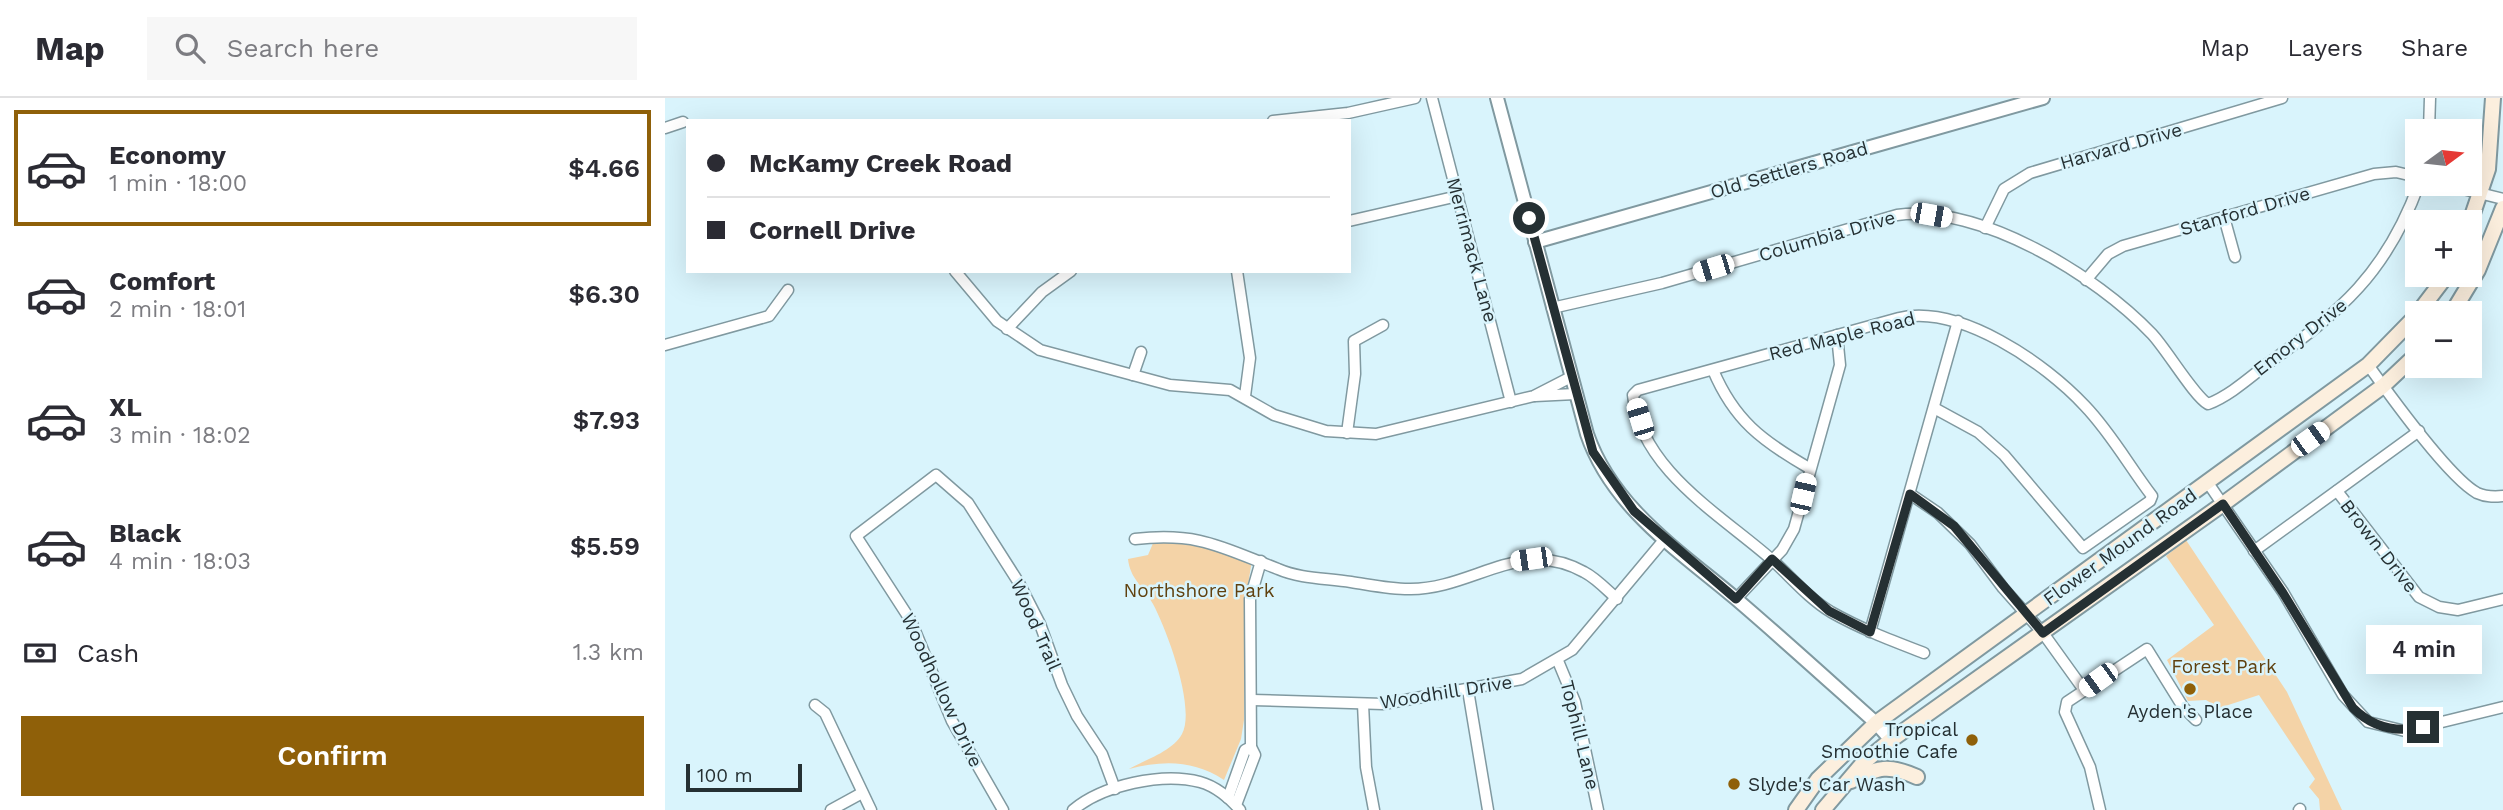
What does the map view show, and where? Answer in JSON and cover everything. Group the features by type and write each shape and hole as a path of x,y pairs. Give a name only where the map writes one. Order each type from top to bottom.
{"main road":[{"path":"2482,192 2491,148 2493,98"},
{"path":"2459,301 2478,270 2503,208"},
{"name":"Flower Mound Road","path":"2427,301 2438,287"},
{"name":"Flower Mound Road","path":"1796,810 1818,779 1876,723 2368,365 2405,326"},
{"name":"Flower Mound Road","path":"1823,810 1841,787 1891,740 2223,504 2383,386 2405,365"},
{"path":"1841,787 1877,768 1899,769 1917,777"}],"street":[{"path":"1292,119 1348,113 1415,98"},
{"name":"Merrimack Lane","path":"1432,98 1511,402"},
{"path":"1497,98 1575,394 1593,452 1634,511 1664,540 1736,599 1876,723 1891,740"},
{"name":"Old Settlers Road","path":"1535,242 2043,98"},
{"name":"Harvard Drive","path":"1985,228 2004,189 2024,176 2282,98"},
{"path":"2429,119 2430,98"},
{"path":"666,124 683,122"},
{"name":"Stanford Drive","path":"2086,280 2114,250 2374,174 2396,172 2405,174"},
{"path":"2482,192 2503,199"},
{"path":"1351,221 1458,196"},
{"name":"Emory Drive","path":"2208,404 2222,397 2343,307 2380,264 2398,233 2414,196"},
{"name":"Columbia Drive","path":"1552,308 1662,283 1897,215 1931,215 1985,228 2049,258 2086,280 2149,331 2208,404"},
{"path":"2224,217 2235,257"},
{"path":"956,273 972,295 1007,329 1040,350 1170,386 1230,390 1245,396 1274,415 1312,428 1376,435 1534,396 1575,394"},
{"path":"1007,329 1042,292 1068,273"},
{"path":"1237,273 1250,358 1245,396"},
{"path":"665,345 769,316 787,290"},
{"name":"Red Maple Road","path":"1772,559 1709,508 1667,467 1654,449 1640,419 1633,395 1638,390 1910,315 1934,315 1958,321 2035,365 2085,405 2152,496 2147,505 2083,548 2004,455 1977,432 1934,408"},
{"path":"1870,632 1958,321"},
{"path":"1347,433 1355,374 1354,341 1383,325"},
{"path":"1736,599 1782,550 1794,529 1840,365 1837,335"},
{"path":"1133,375 1141,352"},
{"path":"2368,365 2419,431 2470,488 2491,497 2503,496"},
{"path":"1713,370 1735,413 1769,444 1809,468"},
{"path":"1534,396 1571,377"},
{"path":"2254,551 2419,431"},
{"name":"Woodhollow Drive","path":"936,475 856,536 911,621 953,721 1003,810"},
{"name":"Wood Trail","path":"936,475 968,503 1019,583 1040,624 1062,685 1077,716 1102,754 1115,789"},
{"path":"2208,483 2290,603 2343,695 2368,722 2405,731 2503,707"},
{"name":"Brown Drive","path":"2337,491 2419,597 2439,607 2458,610 2503,600"},
{"path":"1910,494 1954,526 2043,633 2084,690"},
{"path":"1135,539 1191,537 1223,545 1278,570 1309,578 1409,589 1459,581 1507,562 1542,559 1583,570 1617,599"},
{"name":"Woodhill Drive","path":"1252,700 1363,704 1421,700 1522,679 1558,661 1572,650 1664,540"},
{"path":"1772,559 1829,611 1870,632 1924,653"},
{"path":"1073,810 1082,803 1115,789 1178,778 1202,782 1235,804 1255,755 1251,747 1250,599 1261,561"},
{"path":"2100,810 2084,750 2064,706 2147,649 2183,707 2196,720"},
{"name":"Tophill Lane","path":"1558,661 1575,702 1598,810"},
{"path":"1468,690 1489,810"},
{"path":"1363,704 1366,767 1374,810"},
{"path":"815,705 825,713 871,810"},
{"path":"831,810 862,793"}],"green space":[{"name":"Forest Park","path":"2186,540 2287,692 2342,810 2320,810 2319,799 2309,787 2315,779 2259,695 2219,708 2206,700 2188,701 2167,660 2214,625 2166,556"},
{"name":"Northshore Park","path":"1154,541 1195,541 1252,560 1246,597 1244,720 1241,739 1224,780 1190,765 1166,763 1129,769 1178,740 1185,722 1183,688 1172,650 1159,616 1129,566 1128,559 1148,555"}],"place":[{"name":"Ayden's Place","path":"2190,689"},
{"name":"Tropical Smoothie Cafe","path":"1972,740"},
{"name":"Slyde's Car Wash","path":"1734,784"}],"route":[{"path":"1529,218 1593,452 1623,499 1634,511 1664,540 1736,599 1772,559 1808,595 1829,611 1870,632 1910,494 1954,526 2043,633 2223,504 2283,593 2353,708 2368,722 2393,729 2405,731 2423,727"}]}
